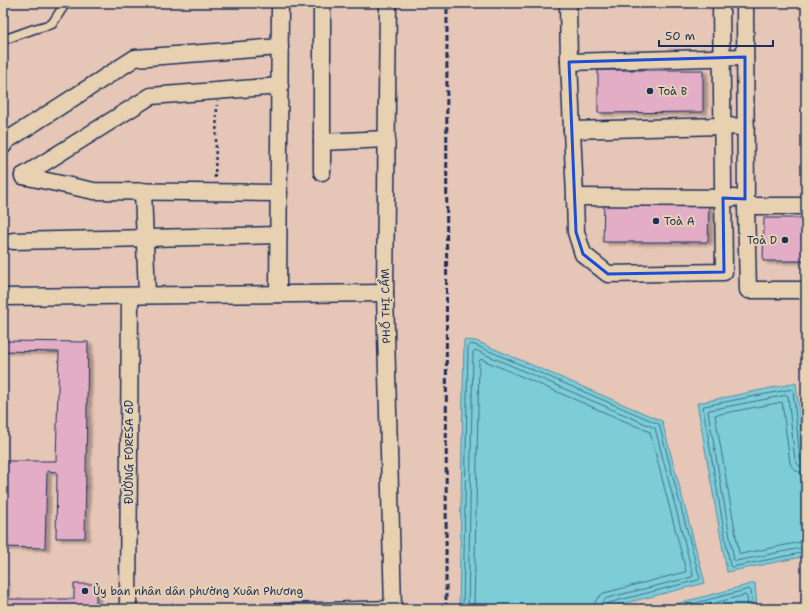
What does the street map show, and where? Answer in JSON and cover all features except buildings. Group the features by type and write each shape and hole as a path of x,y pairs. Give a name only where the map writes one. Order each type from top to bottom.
{"street":[{"path":"278,294 280,3"},
{"path":"322,3 322,172"},
{"name":"PHỐ THỊ CẨM","path":"388,3 385,292 393,607"},
{"path":"568,3 569,62 576,197 576,232 583,254 608,274 724,272 721,3"},
{"path":"745,3 745,202 748,290 806,290"},
{"path":"3,146 6,142 135,58 280,47"},
{"path":"569,62 745,57"},
{"path":"278,193 94,191 23,176 151,96 280,86"},
{"path":"572,130 722,126 746,127"},
{"path":"322,142 387,139"},
{"path":"143,192 146,238 147,295"},
{"path":"576,197 723,198 745,202 806,206"},
{"path":"13,241 278,235"},
{"path":"3,297 385,292"},
{"name":"ĐƯỜNG FORESA 6D","path":"128,609 130,296"}],"lane":[{"path":"3,40 52,24 63,7 68,3"},
{"path":"253,609 393,607"}],"path":[{"path":"215,192 217,91"}],"highlighted area":[{"path":"745,57 745,199 723,198 724,272 608,274 583,254 576,232 569,62"}],"water":[{"path":"464,340 476,341 662,421 705,583 602,609 459,609"},
{"path":"796,383 806,476 806,556 727,572 697,403"},
{"path":"755,583 757,609 657,609"}],"railway":[{"path":"446,609 447,3"}],"place":[{"name":"Toà B","path":"650,91"},
{"name":"Toà A","path":"656,221"},
{"name":"Toà D","path":"785,240"},
{"name":"Ủy ban nhân dân phường Xuân Phương","path":"85,591"}]}
